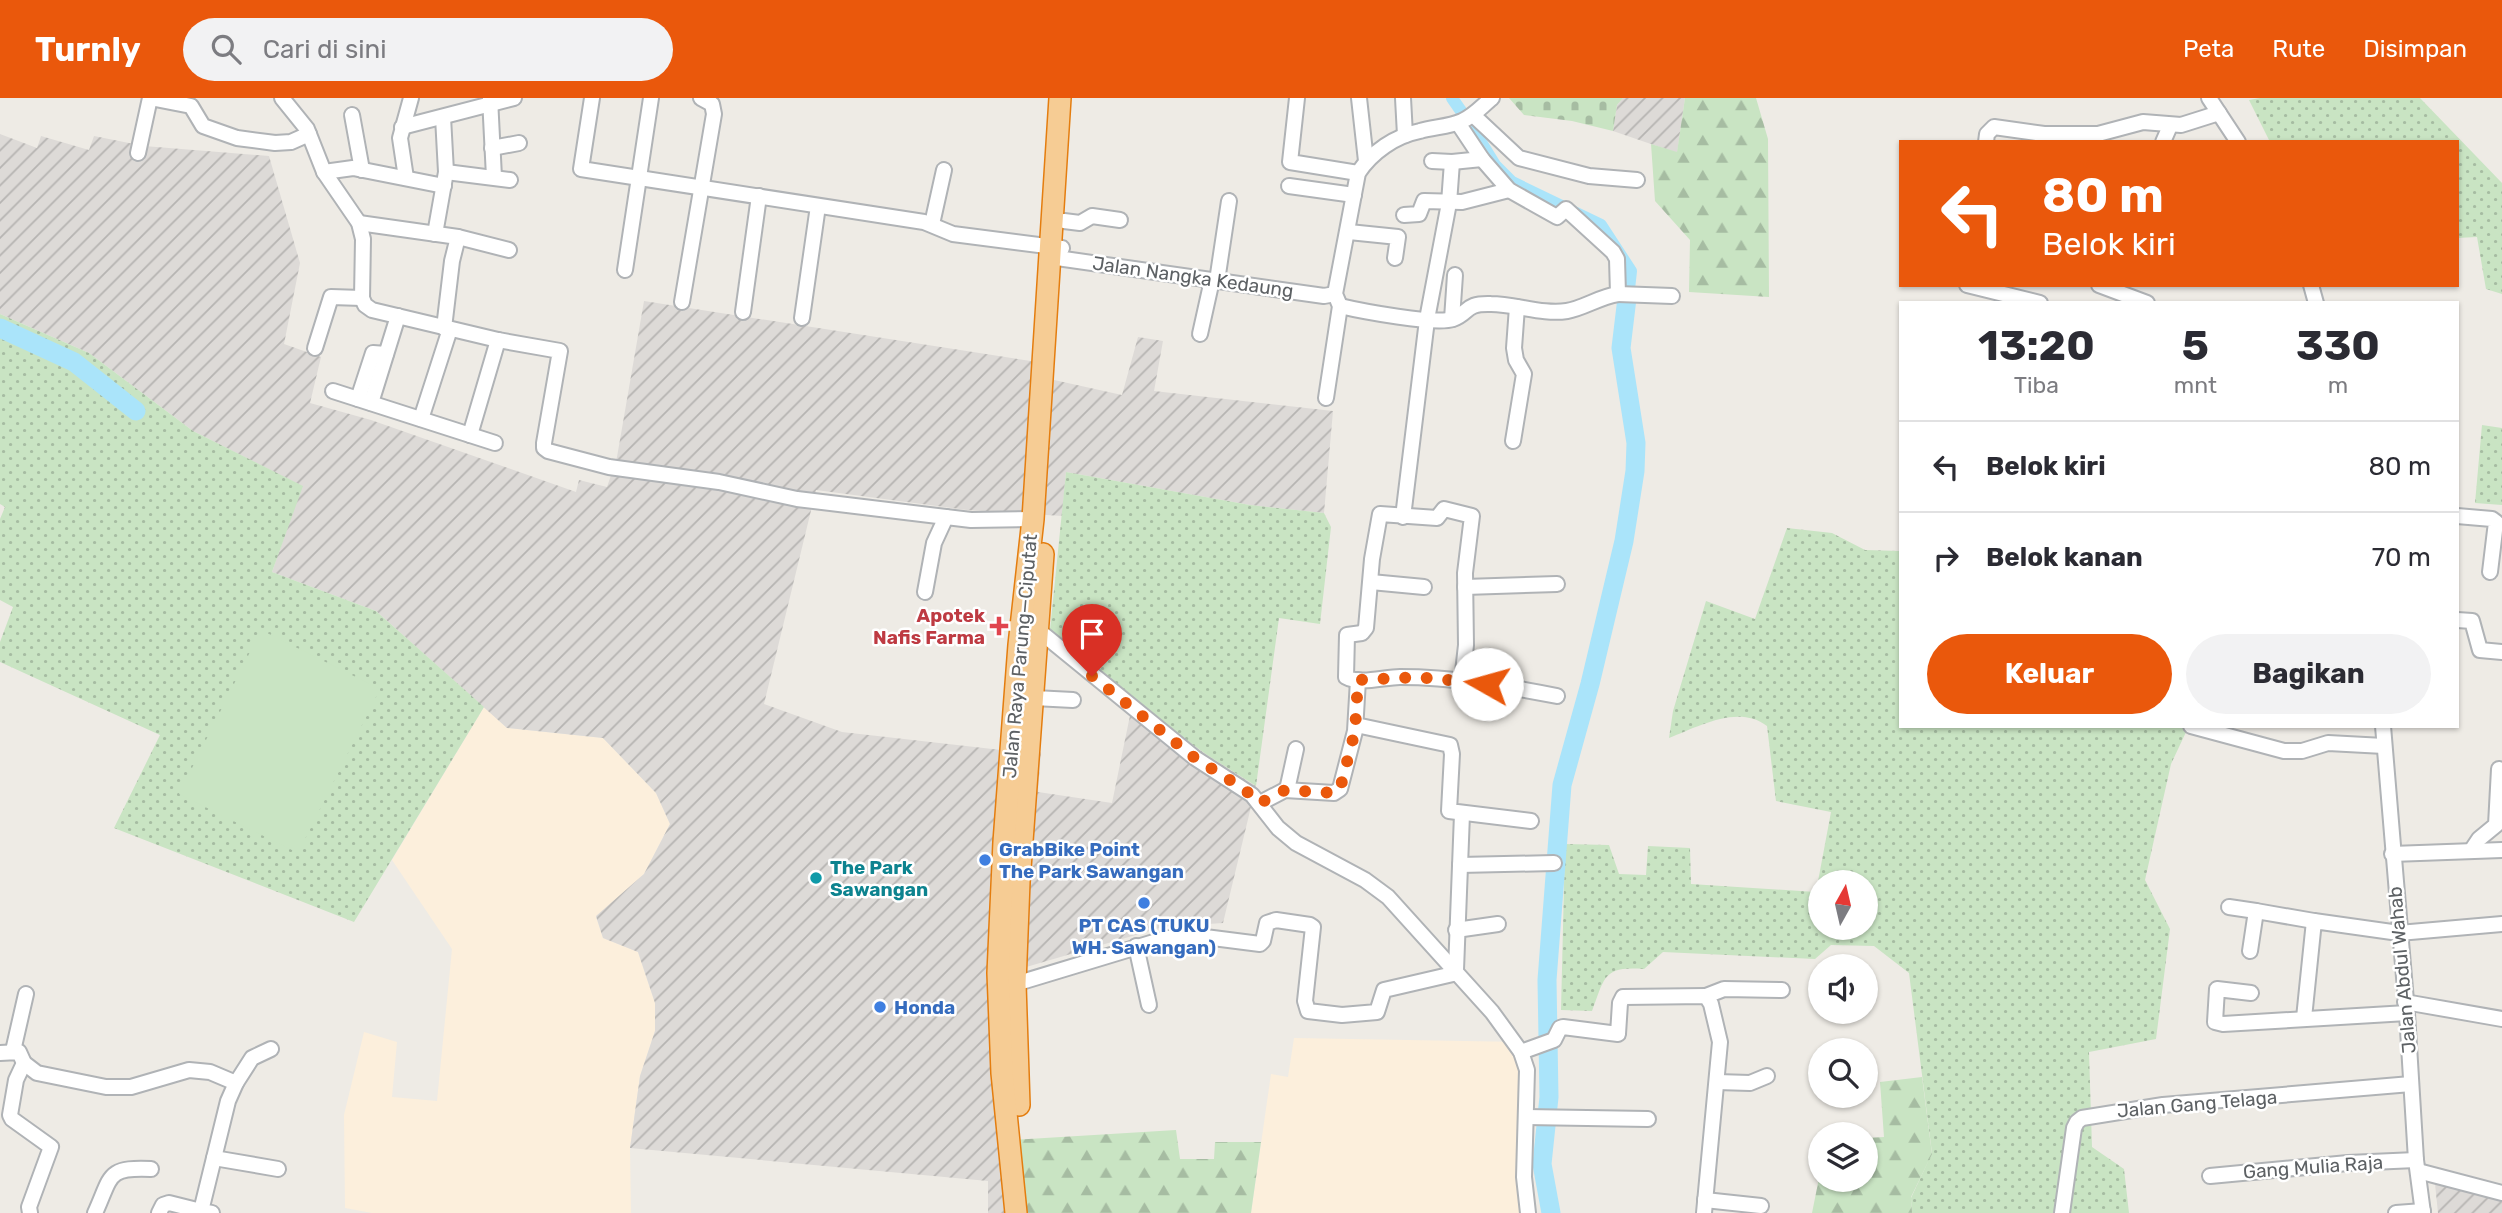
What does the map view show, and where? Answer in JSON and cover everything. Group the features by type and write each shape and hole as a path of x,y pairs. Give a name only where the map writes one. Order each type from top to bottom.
{"highway":[{"name":"Jalan Raya Parung—Ciputat","path":"1030,1213 1010,1079 998,973 1004,842 1019,755 1034,698 1044,447 1056,252 1060,98"},
{"name":"Jalan Raya Parung—Ciputat","path":"1056,252 1064,221 1073,98"},
{"name":"Jalan Raya Parung—Ciputat","path":"1016,1213 1010,1079 1015,984 1019,755 1033,519 1044,447"}],"street":[{"path":"138,153 150,98 187,104 194,109 203,127 237,138 284,144 309,134"},
{"path":"282,98 309,134 324,173 359,223 363,239 362,298 365,305 372,310 447,328 561,352 544,443 544,448 548,451 609,467 719,482 797,499 946,517 995,521 1033,519"},
{"path":"405,178 400,138 411,98"},
{"path":"402,127 490,101 514,98"},
{"name":"Jalan Nangka Kedaung","path":"592,98 581,169 932,224 953,234 1214,281 1325,296 1427,317 1452,319"},
{"path":"625,270 651,98"},
{"path":"682,302 714,114 712,104 701,98"},
{"path":"1297,98 1290,162 1362,167 1380,150 1405,135 1458,123 1473,115 1492,98"},
{"path":"1326,398 1354,195 1362,167 1359,98"},
{"path":"1403,98 1405,135"},
{"path":"2209,98 2237,140"},
{"path":"490,101 494,177"},
{"path":"1986,140 1987,134 1994,127 2082,138 2143,122 2181,125 2219,113"},
{"path":"352,115 362,170"},
{"path":"1473,115 1519,158 1589,176 1637,180"},
{"path":"435,234 445,179 443,117"},
{"path":"1458,123 1482,159 1509,190 1557,217 1563,213 1613,251 1617,259 1618,295"},
{"path":"2164,140 2170,126"},
{"path":"492,148 519,143"},
{"path":"1432,161 1482,159"},
{"path":"1403,517 1427,317 1449,203 1452,162"},
{"path":"324,173 345,168 405,178 494,177 510,180"},
{"path":"932,224 944,170"},
{"path":"1289,186 1354,195"},
{"path":"1404,215 1419,214 1424,201 1449,203 1483,198 1509,190"},
{"path":"743,312 759,197"},
{"path":"1200,334 1214,281 1229,201"},
{"path":"802,318 818,206"},
{"path":"1064,221 1080,223 1092,216 1120,220"},
{"path":"359,223 458,237 509,250"},
{"path":"1349,232 1398,237 1395,258"},
{"path":"421,419 447,328 450,272 458,237"},
{"path":"1452,319 1455,275"},
{"path":"1975,287 2032,301"},
{"path":"2104,287 2142,301"},
{"path":"1452,319 1473,305 1492,304 1569,311 1601,298 1618,295 1672,296"},
{"path":"315,348 331,297 362,298"},
{"path":"1513,441 1524,374 1516,360 1514,348 1517,307"},
{"path":"365,401 373,353 386,354 398,316"},
{"path":"470,435 498,340"},
{"path":"333,391 495,443"},
{"path":"1462,681 1471,515 1444,509 1437,518 1379,515 1366,630 1362,633 1349,633 1346,637 1345,673 1348,678 1358,680 1399,677 1462,681 1557,696"},
{"path":"2459,516 2492,519 2496,522 2490,572"},
{"path":"925,592 934,543 946,517"},
{"path":"1371,582 1424,587"},
{"path":"1465,587 1556,584"},
{"path":"2459,620 2472,621 2480,650 2502,652"},
{"path":"1038,630 1195,758 1244,789 1296,843 1365,880 1388,897 1492,1012 1521,1052 1528,1078 1533,1117 1524,1177 1528,1213"},
{"path":"1260,803 1278,792 1287,790 1338,792 1349,760 1356,725 1358,680"},
{"path":"1034,698 1073,700"},
{"path":"1356,725 1450,745 1452,754 1448,809 1462,814 1531,821"},
{"path":"2198,728 2284,751 2302,751 2328,743 2384,747"},
{"name":"Jalan Abdul Wahab","path":"2383,728 2417,1166 2423,1212"},
{"path":"1287,790 1296,749"},
{"path":"2471,851 2479,839 2496,825 2498,769"},
{"path":"1015,984 1167,938 1192,936 1260,944 1270,920 1312,925 1305,1007 1312,1012 1377,1012 1384,990 1452,974 1456,970 1462,814"},
{"path":"2392,854 2502,850"},
{"path":"1460,865 1554,863"},
{"path":"2229,907 2399,933 2502,924"},
{"path":"2250,951 2256,911"},
{"path":"2304,1018 2314,921"},
{"path":"1456,930 1498,924"},
{"path":"1136,946 1149,1005"},
{"path":"1521,1052 1554,1040 1559,1028 1563,1027 1618,1034 1620,1003 1623,997 1706,996 1724,989 1782,990"},
{"path":"2251,993 2217,989 2215,1022 2223,1024 2304,1018 2406,1007 2502,1019"},
{"path":"26,994 6,1052 21,1054 24,1063 37,1073 118,1089 188,1070 210,1072 236,1083"},
{"path":"1706,996 1720,1036 1704,1207 1762,1206"},
{"path":"159,1213 163,1205 169,1203 204,1212 228,1101 236,1083 253,1058 271,1049"},
{"path":"24,1063 16,1080 10,1115 51,1147 29,1207 30,1213"},
{"path":"1717,1082 1750,1083 1767,1076"},
{"name":"Jalan Gang Telaga","path":"2062,1213 2074,1128 2082,1118 2163,1105 2411,1084"},
{"path":"1533,1117 1647,1119"},
{"path":"214,1158 278,1169"},
{"name":"Gang Mulia Raja","path":"2210,1176 2348,1163 2417,1166 2502,1194"},
{"path":"95,1213 117,1171 127,1168 151,1169"},
{"path":"2396,1213 2423,1212"}],"shaded area":[{"path":"1623,98 1685,98 1677,153 1613,131 1617,105"},
{"path":"0,134 37,148 41,136 89,150 94,136 144,146 269,156 300,263 284,344 321,357 310,403 371,420 576,492 579,480 607,487 617,457 644,301 1037,362 1036,376 1122,395 1138,337 1163,341 1154,391 1333,411 1324,513 1250,505 1066,472 1062,516 967,510 816,490 764,704 842,732 1010,751 1041,752 1038,792 1112,803 1133,701 1207,755 1256,786 1223,923 1163,927 1002,974 1016,1213 988,1213 988,1181 630,1148 640,1076 655,1031 655,1003 638,952 603,938 596,916 644,874 670,824 656,793 603,738 507,728 376,611 272,572 302,486 193,431 89,353 0,314"},
{"path":"484,707 507,728 603,738 656,793 670,824 644,874 596,917 603,938 638,952 655,1003 655,1031 640,1076 630,1148 631,1213 372,1213 345,1208 344,1115 364,1032 397,1042 392,1097 437,1101 452,949 392,860"},
{"path":"1294,1038 1522,1042 1527,1185 1534,1213 1251,1213 1271,1074 1288,1077"},
{"path":"2434,1174 2502,1189 2502,1213 2438,1213"}],"green space":[{"path":"1509,98 1623,98 1617,105 1613,131 1572,121 1524,115"},
{"path":"1685,98 1756,98 1768,139 1769,297 1689,292 1690,240 1655,201 1651,144 1677,152"},
{"path":"2420,98 2502,183 2502,294 2486,289 2477,237 2459,238 2459,140 2269,140 2249,100"},
{"path":"0,314 89,353 193,431 303,486 272,572 376,611 484,707 354,922 114,828 160,735 0,662 0,642 13,607 0,600 0,519 5,507 0,504"},
{"path":"2482,425 2502,428 2502,505 2475,503"},
{"path":"1066,472 1250,505 1324,513 1331,527 1320,624 1279,618 1256,786 1207,755 1133,701 1050,630"},
{"path":"1787,528 1832,533 1865,550 1899,551 1899,728 2187,730 2171,764 2145,880 2170,929 2156,1039 2089,1052 2092,1147 2124,1169 2129,1213 1912,1213 1911,1198 1932,1153 1909,973 1874,946 1831,945 1821,954 1808,954 1808,959 1663,952 1644,969 1620,970 1608,976 1592,1011 1561,1010 1565,844 1609,845 1619,874 1646,875 1648,846 1690,848 1691,884 1808,891 1808,940 1878,940 1878,870 1820,870 1831,812 1776,801 1767,726 1744,717 1731,717 1669,738 1673,711 1706,601 1755,619"},
{"path":"261,630 380,689 298,853 179,794"},
{"path":"1922,1077 1932,1154 1911,1197 1912,1213 1812,1213 1816,1192 1878,1192 1878,1137 1884,1137 1880,1082"},
{"path":"1176,1130 1180,1159 1214,1159 1215,1142 1261,1142 1251,1213 1016,1213 1010,1140"}],"waterway":[{"path":"1452,98 1461,111"},
{"path":"1468,121 1495,165 1512,182 1601,225 1631,271 1629,289"},
{"path":"1551,1213 1542,1164 1549,1097 1547,980 1562,785 1590,684 1624,541 1635,471 1636,443 1621,348 1627,298"},
{"path":"0,328 74,362 136,411"}],"place":[{"name":"Apotek Nafis Farma","path":"999,626"},
{"name":"GrabBike Point The Park Sawangan","path":"985,860"},
{"name":"The Park Sawangan","path":"816,878"},
{"name":"PT CAS (TUKU WH. Sawangan)","path":"1144,903"},
{"name":"Honda","path":"880,1007"}],"route":[{"path":"1092,676 1195,758 1244,789 1260,803 1285,790 1338,792 1355,731 1358,680 1418,677 1487,684"}]}
